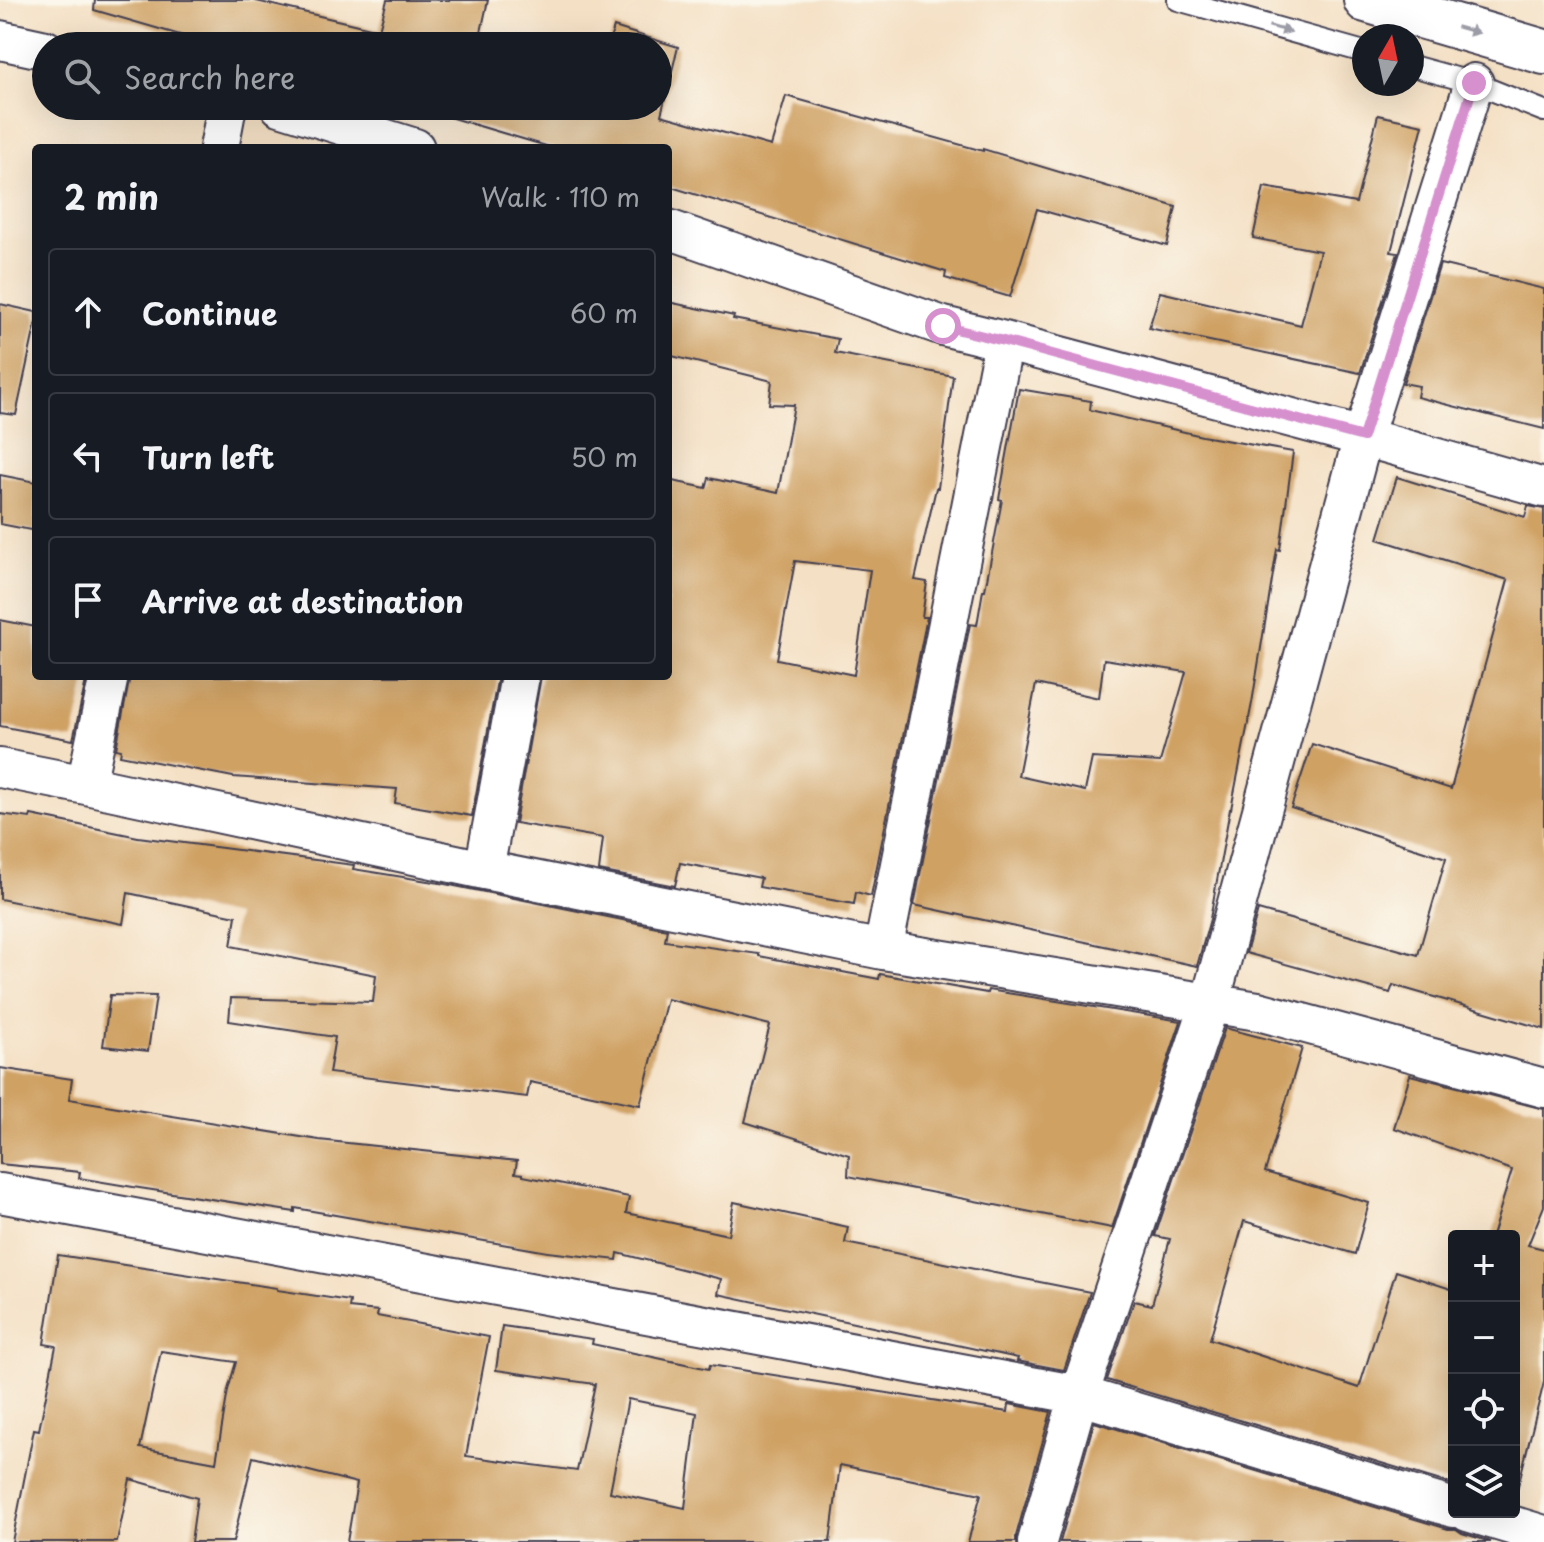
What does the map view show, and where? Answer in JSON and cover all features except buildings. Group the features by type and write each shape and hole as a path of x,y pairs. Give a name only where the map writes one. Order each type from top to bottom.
{"main road":[{"path":"1366,0 1544,52"}],"street":[{"path":"0,40 32,47"},
{"path":"1037,1542 1079,1395 1210,1003 1363,437 1474,83"},
{"path":"220,144 224,120"},
{"path":"325,120 402,144"},
{"path":"672,230 943,326 1544,488"},
{"path":"883,950 1004,341"},
{"path":"86,785 108,680"},
{"path":"484,870 519,680"},
{"path":"0,768 883,950 1258,1011 1544,1088"},
{"path":"0,1193 1079,1395 1448,1506"},
{"path":"1488,1518 1544,1535"}],"lane":[{"path":"1178,0 1352,49"},
{"path":"1424,69 1474,83 1544,111"}],"route":[{"path":"943,326 1363,437 1474,83"}]}
